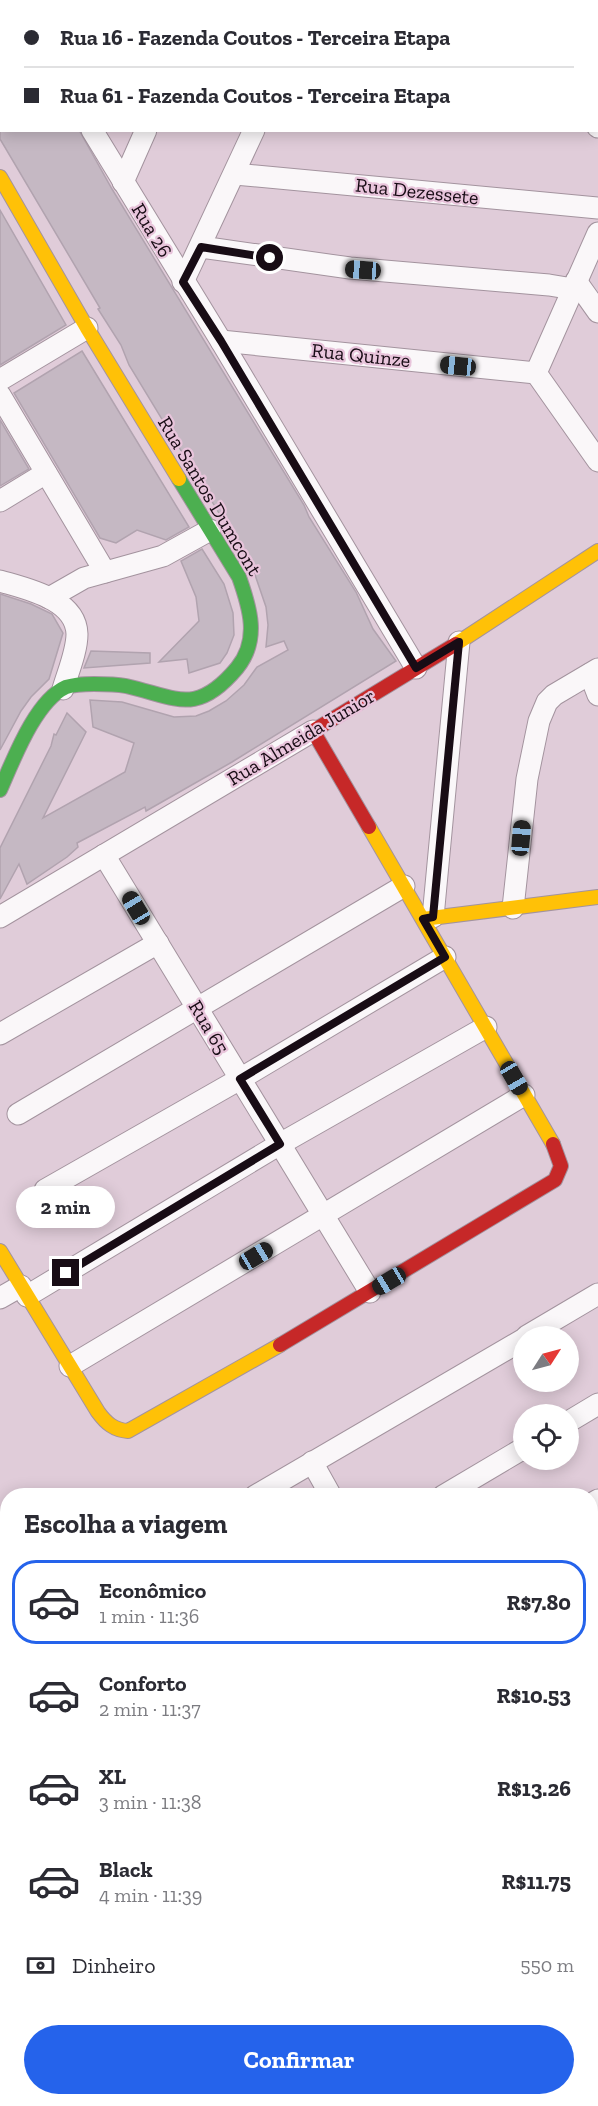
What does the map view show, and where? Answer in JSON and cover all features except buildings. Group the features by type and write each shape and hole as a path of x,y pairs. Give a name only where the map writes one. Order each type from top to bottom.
{"street":[{"name":"Rua 26","path":"93,132 416,668"},
{"path":"123,182 145,132"},
{"path":"183,282 253,132"},
{"name":"Rua Dezessete","path":"235,174 598,208"},
{"name":"Rua Santos Dumcont","path":"0,177 87,328 239,577 252,629 247,654 235,672 211,691 193,701 178,700 126,686 103,683 73,685 63,689"},
{"path":"598,233 536,373 598,461"},
{"path":"201,247 350,268 549,285 575,285 598,312"},
{"path":"0,380 87,328"},
{"name":"Rua Quinze","path":"221,341 536,373"},
{"path":"0,395 105,572"},
{"path":"0,501 46,473"},
{"path":"48,598 71,584 162,556 210,530"},
{"name":"Rua Almeida Junior","path":"0,917 459,642 598,551"},
{"path":"0,581 48,598 64,607 74,623 77,634 63,689 52,698 33,725 0,790"},
{"path":"428,918 459,642"},
{"path":"513,908 527,779 539,721 544,708 554,695 594,672 598,696"},
{"path":"0,1251 105,1421 119,1431 128,1431 370,1293 555,1180 561,1166 554,1146 445,957 428,918 404,886 313,731"},
{"name":"Rua 65","path":"104,855 370,1293"},
{"path":"18,1114 404,886"},
{"path":"428,918 598,897"},
{"path":"0,1034 158,943"},
{"path":"45,1190 240,1079 445,957"},
{"path":"0,1298 24,1291 486,1027"},
{"path":"70,1366 524,1095"},
{"path":"545,1326 598,1294"},
{"path":"268,1488 513,1345"},
{"path":"579,1415 598,1404"},
{"path":"456,1488 513,1454"},
{"path":"312,1462 327,1488"}],"traffic: fast":[{"path":"0,790 18,748 35,718 44,705 66,687 84,684 114,684 172,698 185,700 197,698 223,683 244,657 249,646 251,624 247,600 239,577 179,479"}],"traffic: slow":[{"path":"0,177 87,328 179,479"},
{"path":"456,644 598,551"},
{"path":"369,827 553,1144"},
{"path":"423,919 598,897"},
{"path":"0,1251 98,1412 107,1423 119,1429 128,1431 280,1345"}],"traffic: jam":[{"path":"369,827 313,731 456,644"},
{"path":"280,1345 555,1180 561,1166 553,1144"}],"route":[{"path":"66,1273 280,1144 240,1079 445,957 423,919 433,917 459,642 416,668 221,341 183,282 201,247 270,258"}]}
